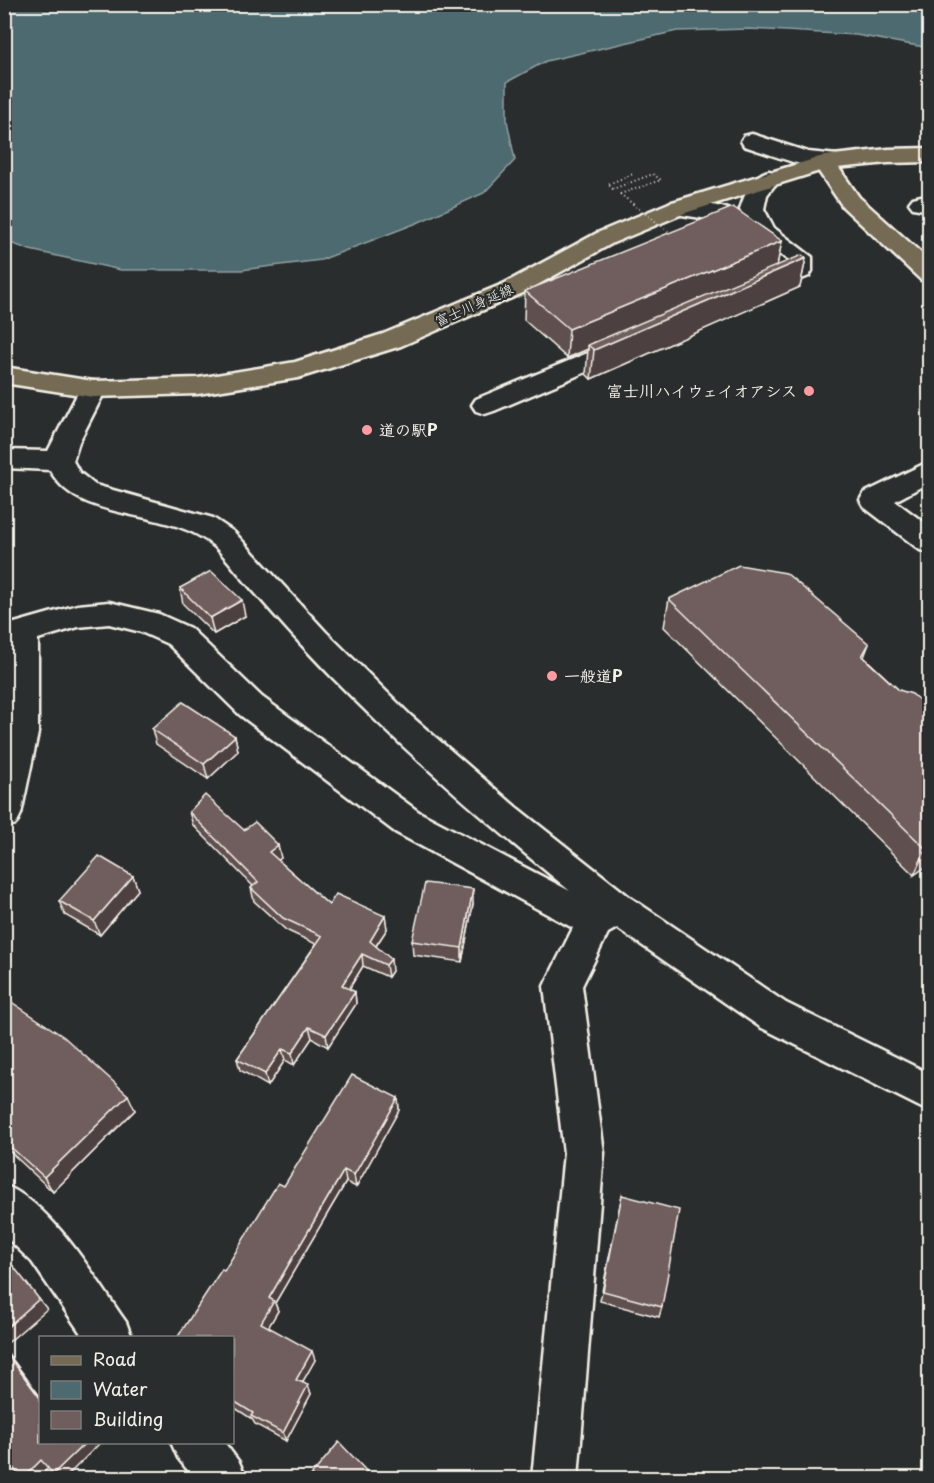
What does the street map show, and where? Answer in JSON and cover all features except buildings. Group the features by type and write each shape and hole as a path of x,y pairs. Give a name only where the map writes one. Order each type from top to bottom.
{"main road":[{"name":"富士川身延線","path":"4,375 93,389 198,386 298,370 392,340 514,288 605,238 677,208 769,178 832,162 930,155"},
{"path":"832,162 851,202 886,238 930,275"}],"street":[{"path":"742,188 755,169 756,154 752,141 806,158 832,162"},
{"path":"763,229 752,209 756,194 769,178"},
{"path":"677,208 733,217 763,229 800,257 800,271 756,289"},
{"path":"485,405 648,336"},
{"path":"93,389 65,442 59,461 68,478 85,492 179,516 203,525 224,539 315,640 399,725 504,817 607,916"},
{"path":"4,459 59,461"},
{"path":"930,470 874,500 930,543"},
{"path":"4,814 22,733 14,636 78,616 109,613 148,622 179,636 251,706 407,822 607,916 773,1015 930,1094"},
{"path":"555,1479 584,1153 563,986 607,916"},
{"path":"4,1205 47,1247 109,1336"},
{"path":"195,1444 223,1479"}],"path":[{"path":"633,174 608,184 614,189 653,174 661,180 620,194 674,236"}],"water":[{"path":"5,4 929,4 930,48 856,35 749,29 677,31 546,61 507,82 507,121 515,160 484,193 417,223 321,260 241,270 121,270 30,250 5,241"}],"place":[{"name":"富士川ハイウェイオアシス","path":"809,391"},
{"name":"道の駅P","path":"367,430"},
{"name":"一般道P","path":"552,676"}]}
